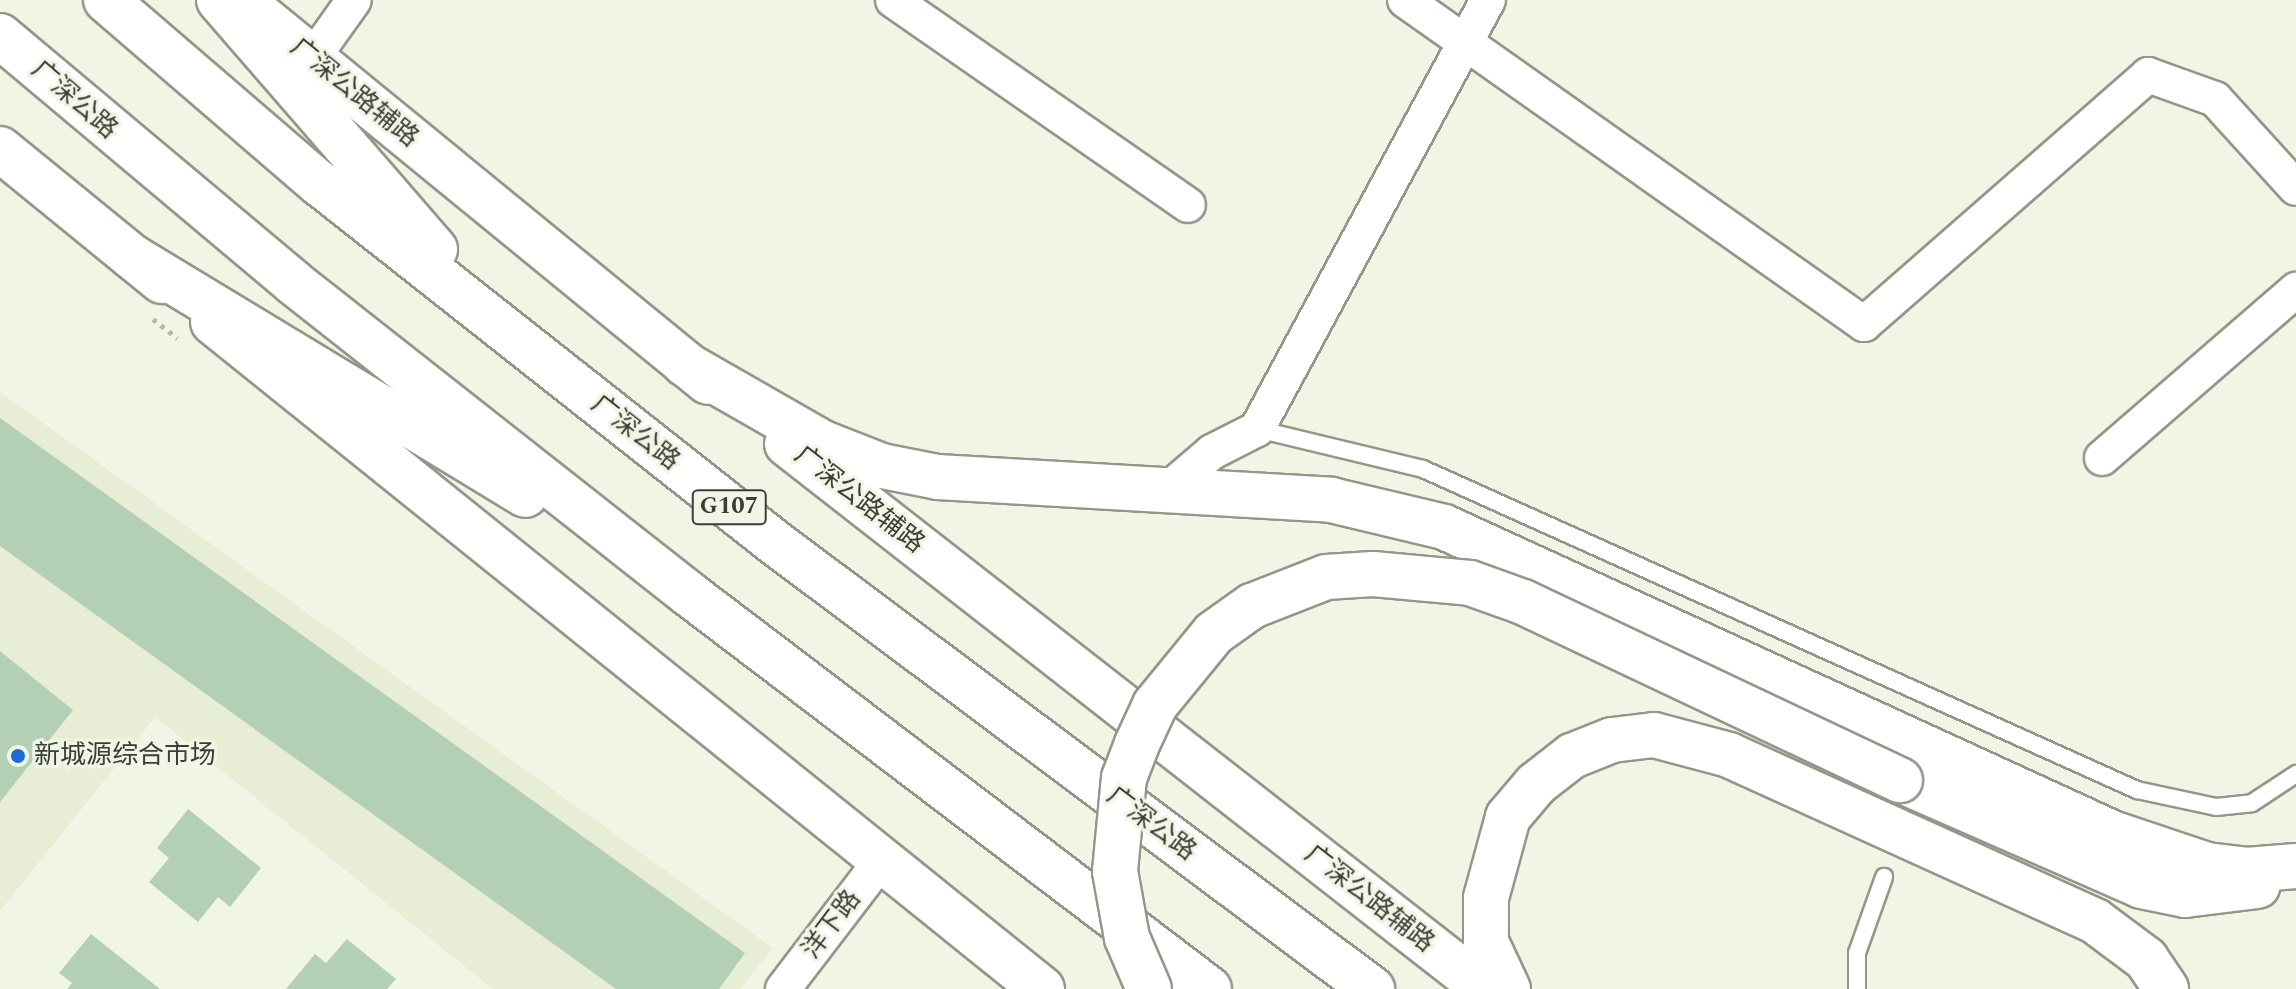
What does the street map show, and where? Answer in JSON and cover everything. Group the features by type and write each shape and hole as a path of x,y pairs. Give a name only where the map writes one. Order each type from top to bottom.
{"main road":[{"name":"广深公路","path":"106,0 319,183 774,542 1372,989"},
{"path":"219,0 504,329"},
{"name":"广深公路辅路","path":"241,0 685,364 1485,989"},
{"name":"广深公路","path":"0,36 269,263 689,594 1209,989"},
{"path":"0,149 1042,989"},
{"path":"131,256 689,594"},
{"path":"685,364 823,443 882,466 938,477 1170,488 1331,500 1444,527 2112,833 2207,865 2247,870 2296,868"},
{"path":"1149,989 1127,938 1115,871 1124,778 1137,744 1155,705 1214,633 1252,606 1326,577 1417,576 1484,588 1900,780 2141,886 2185,895 2230,893 2296,868"},
{"path":"1508,989 1486,942 1486,898 1508,817 1536,784 1572,756 1612,740 1654,735 1729,755 2095,921 2146,959 2166,989"}],"street":[{"path":"312,59 354,0"},
{"path":"893,0 1188,205"},
{"path":"1405,0 1864,324 2148,75 2215,99 2296,188"},
{"path":"1170,488 1212,452 1257,429 1462,39 1488,0"},
{"path":"2102,458 2296,290"},
{"name":"洋下路","path":"783,989 881,861"}],"lane":[{"path":"1257,429 1423,469 2137,790 2216,807 2252,803 2296,774"},
{"path":"1857,989 1857,953 1884,877"}],"shaded area":[{"path":"0,392 773,948 740,989 493,989 155,717 0,911"}],"building":[{"path":"0,418 745,953 719,989 616,989 0,546"},
{"name":"新城源综合市场","path":"0,651 73,710 0,802"},
{"path":"188,809 261,868 230,907 218,897 198,922 149,882 169,858 157,848"},
{"path":"91,934 160,989 67,989 72,983 59,973"},
{"path":"347,939 396,979 387,989 286,989 315,954 326,963"}],"place":[{"name":"新城源综合市场","path":"18,756"}]}
